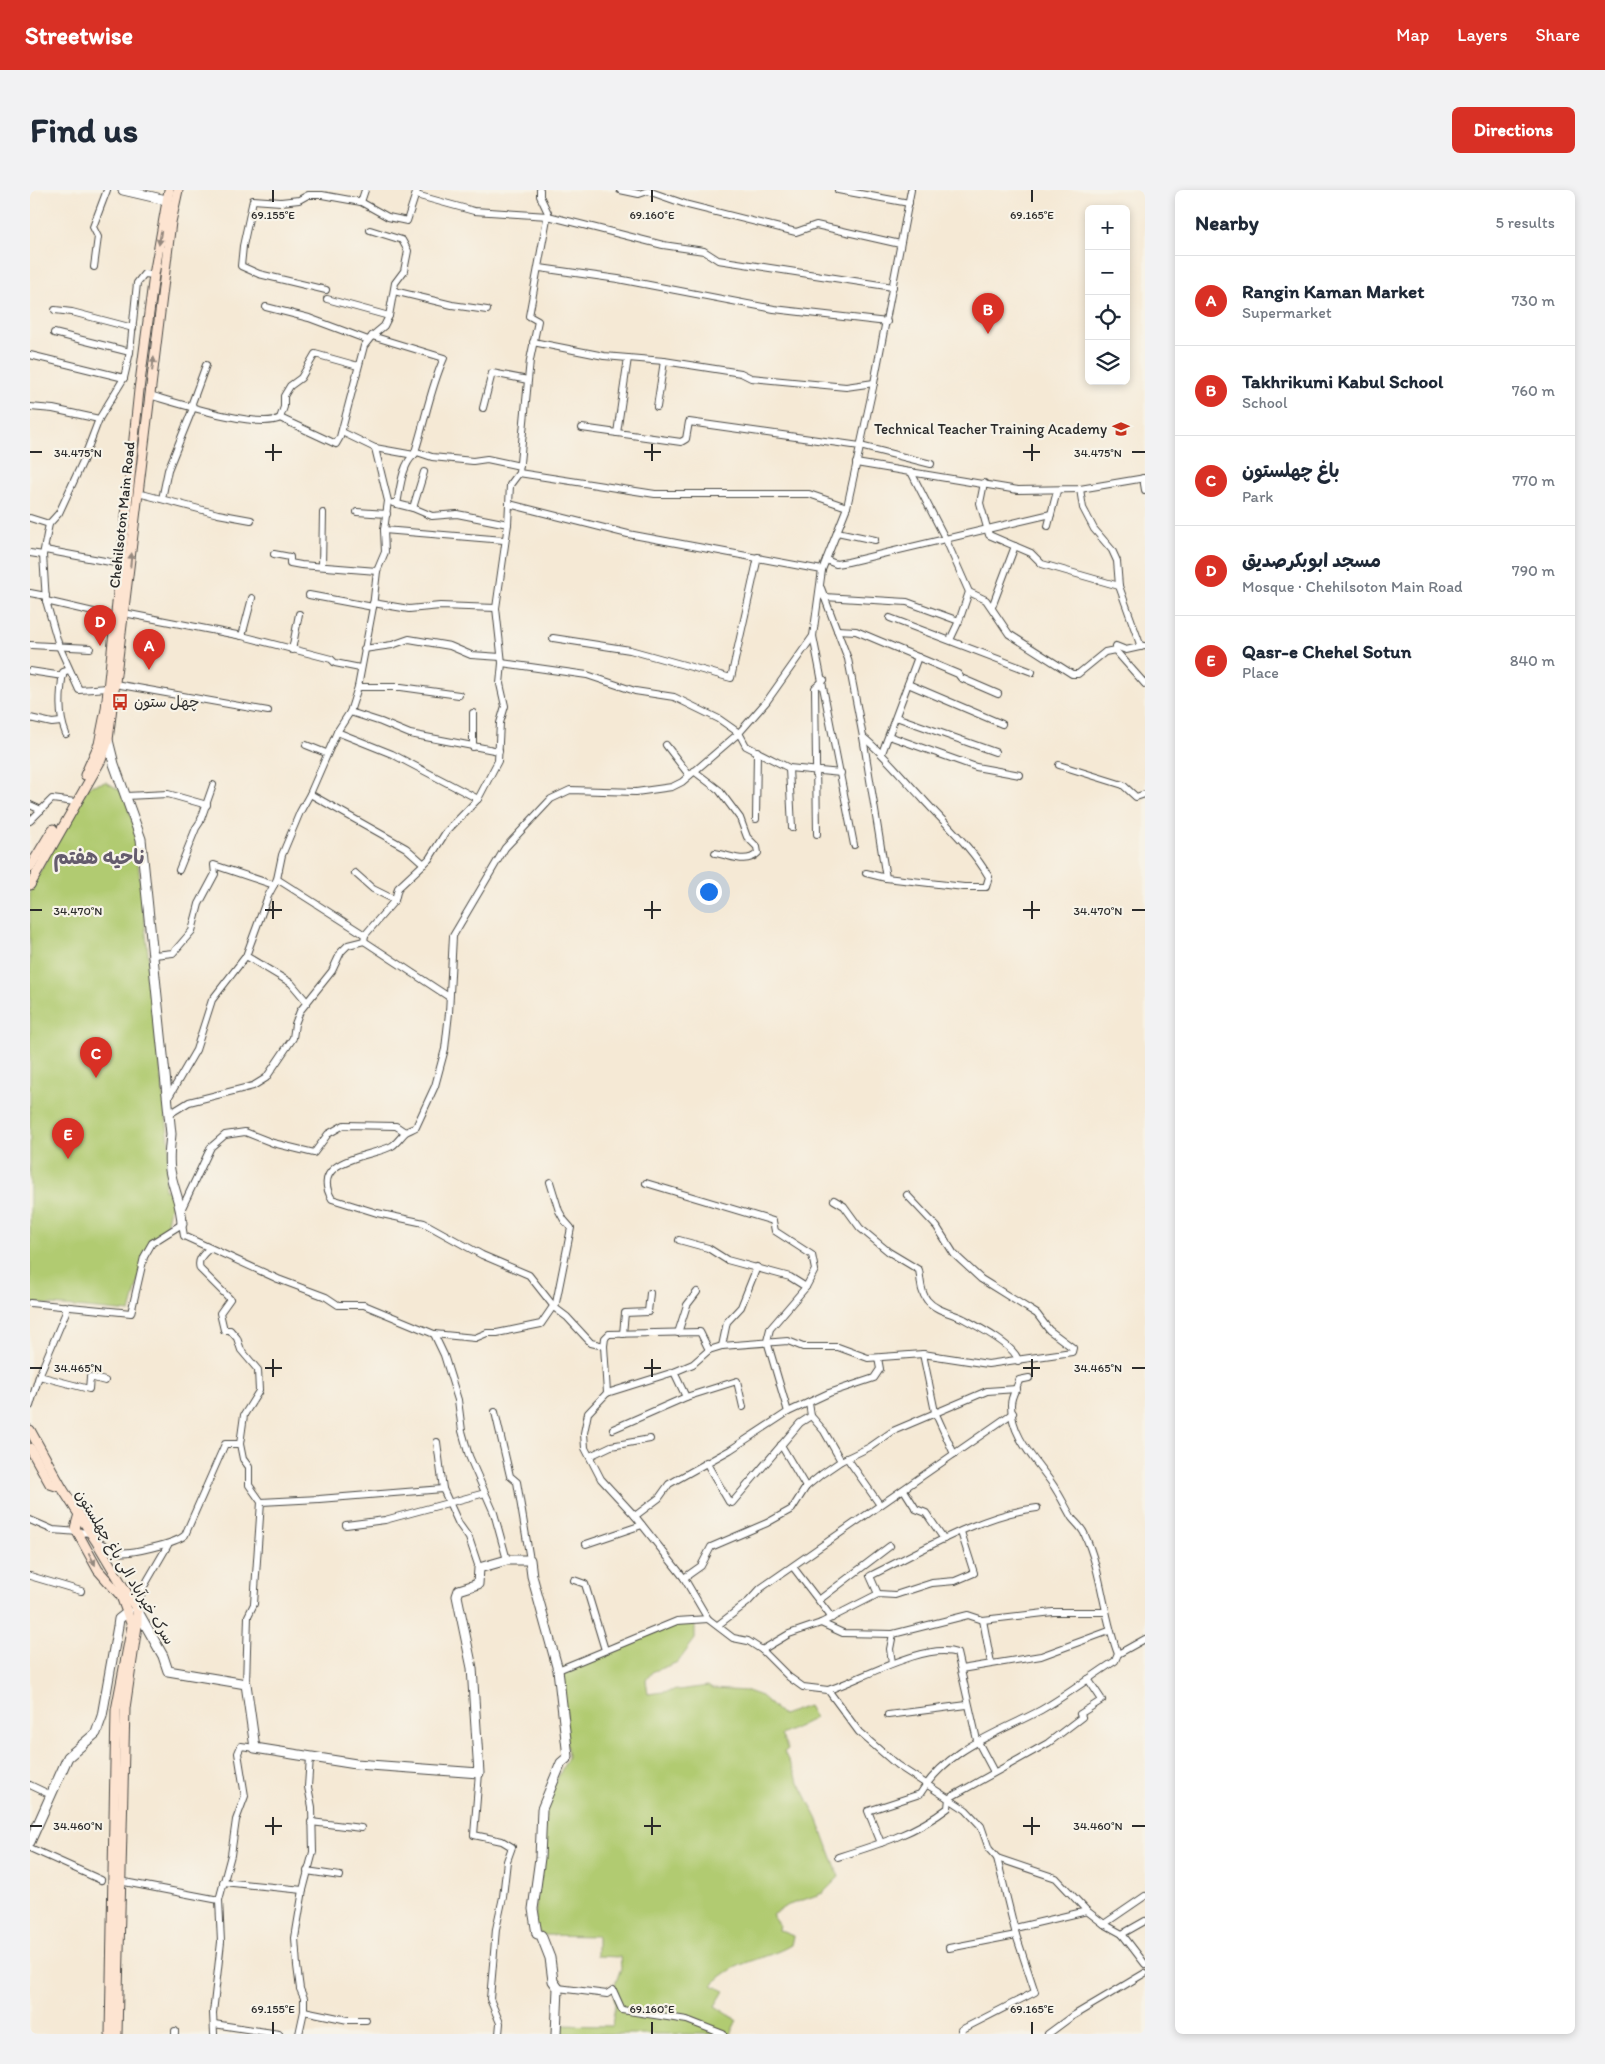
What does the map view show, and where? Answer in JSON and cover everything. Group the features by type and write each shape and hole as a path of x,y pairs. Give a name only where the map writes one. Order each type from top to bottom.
{"main road":[{"name":"Chehilsoton Main Road","path":"120,615 121,564 139,390 154,275 168,190"},
{"name":"Chehilsoton Main Road","path":"30,867 100,760 108,740 120,615 138,493 171,222 178,190"},
{"name":"Chehilsoton Main Road","path":"30,885 90,766 98,744 112,686"},
{"name":"سرک خیرآباد الی باغ چهلستون","path":"30,1430 62,1488 94,1537 133,1611"},
{"path":"30,1448 50,1484 62,1488"},
{"path":"79,1514 75,1528 98,1570 133,1611 138,1626 125,1708 118,1814 110,2034"},
{"path":"117,2034 120,1881 118,1814"}],"street":[{"path":"94,267 98,237 93,227 107,190"},
{"path":"123,190 166,200"},
{"path":"361,202 365,190"},
{"path":"168,1115 189,1102 253,1086 266,1078 293,1038 294,1024 307,1002 332,971 341,952 348,945 365,938 395,900 398,888 424,864 446,832 478,799 486,782 493,774 499,751 500,723 505,706 500,684 502,660 496,608 502,574 504,540 508,524 510,485 519,469 528,380 538,321 529,316 540,268 548,216 540,196 540,190"},
{"path":"620,190 639,194 648,191 688,205 796,232 816,225 900,244"},
{"path":"838,190 909,204"},
{"path":"854,845 844,800 824,680 813,636 822,570 847,507 874,383 911,190"},
{"path":"326,290 260,274 241,266 253,200 281,202 299,200 308,195 323,192 361,202 388,217 407,221 417,193 474,211 548,216 663,245 704,251 718,260 893,287"},
{"path":"280,418 336,444 342,432 358,366 370,338 384,326 390,316 395,283 404,271 408,249 402,240 370,230"},
{"path":"540,268 618,280 774,309 886,322"},
{"path":"154,275 144,274 137,283 133,306 130,352 124,378 100,419 59,513 49,524 44,552 46,598 59,646 68,670 79,690 112,686 268,711"},
{"path":"394,291 452,305 487,310"},
{"path":"327,299 390,316"},
{"path":"266,307 444,358 432,385 425,422 414,455"},
{"path":"55,310 72,312 133,328"},
{"path":"54,333 130,352"},
{"path":"533,342 568,351 664,361 741,373 751,378 846,387 874,383"},
{"path":"149,395 193,408 247,420 276,421 280,418 284,408 284,396 290,386 301,378 315,354 358,366"},
{"path":"30,355 124,378"},
{"path":"617,433 628,358"},
{"path":"657,407 664,361"},
{"path":"162,499 168,470 193,408 192,403 206,365"},
{"path":"483,408 492,374 528,380"},
{"path":"30,407 53,409 100,419"},
{"path":"582,428 683,442 689,422 860,446 931,464"},
{"path":"342,432 375,448 414,455"},
{"path":"167,1102 196,1050 212,1000 246,956 275,882 282,855 300,812 310,794 326,753 350,712 358,687 377,572 385,552 384,530 388,501 375,448"},
{"path":"397,504 410,458 417,452 432,456 473,461 487,459 519,469 655,494 808,494 847,507"},
{"path":"856,463 1018,490 1080,489 1144,478 1145,490"},
{"path":"413,508 424,472"},
{"path":"911,472 946,540 969,592 986,600 1009,634 1072,674 1078,674 1105,652 1115,650 1145,684"},
{"path":"984,483 980,503 989,535 1031,553 1042,564 1119,586"},
{"path":"1080,489 1083,508 1094,529 1112,550 1117,562 1119,586 1143,646 1126,650 1116,646"},
{"path":"1048,526 1057,490"},
{"path":"138,493 218,514 251,520"},
{"path":"388,501 432,516 457,514 508,524"},
{"path":"509,504 628,534 822,570"},
{"path":"356,512 386,514"},
{"path":"322,566 323,513"},
{"path":"826,560 840,564 1051,514"},
{"path":"30,518 49,524"},
{"path":"384,530 504,540"},
{"path":"837,532 874,540"},
{"path":"992,607 1015,546"},
{"path":"30,553 44,552 121,564"},
{"path":"274,554 290,557 290,563 377,572"},
{"path":"553,638 630,650 731,678 758,558"},
{"path":"820,585 848,658 886,878"},
{"path":"950,640 969,592"},
{"path":"30,593 120,615 242,636 331,659 335,663 360,668"},
{"path":"308,595 409,609 440,606 496,608"},
{"path":"824,597 906,602 959,621"},
{"path":"242,636 252,598"},
{"path":"292,650 299,614"},
{"path":"890,618 1032,672"},
{"path":"838,630 856,631 958,674 961,678 998,694"},
{"path":"604,1346 591,1344 567,1317 555,1307 529,1275 482,1255 424,1223 378,1213 332,1199 327,1185 332,1170 345,1161 393,1146 405,1132 416,1127 435,1086 444,1049 453,936 505,848 551,799 570,790 613,793 672,787 692,773 739,733 767,701 813,636"},
{"path":"364,649 409,639 450,646 471,655 587,675 635,691 674,697 719,719 739,733 746,746 789,768 841,773"},
{"path":"30,645 90,648"},
{"path":"882,753 918,657"},
{"path":"66,734 61,722 62,676 63,672 68,670"},
{"path":"30,671 62,676"},
{"path":"817,834 815,688 824,680"},
{"path":"908,684 1002,724"},
{"path":"358,687 401,687 460,695"},
{"path":"350,712 410,734 499,751"},
{"path":"472,746 473,712"},
{"path":"896,717 995,752"},
{"path":"30,718 52,723 61,722"},
{"path":"337,732 392,754 478,799"},
{"path":"889,736 976,767 1020,775"},
{"path":"863,738 882,753 901,776 966,844 988,877 986,887 964,887 886,878 866,873"},
{"path":"108,740 114,764 141,839 171,1134 170,1168 174,1190 182,1208 184,1236 209,1249 326,1297 338,1306 364,1305 434,1334 475,1338 488,1333 542,1324 555,1307 571,1228 559,1210 550,1182"},
{"path":"306,745 326,753"},
{"path":"666,745 692,773 718,790 740,818 747,837 757,847 758,854 753,858 745,860 715,853"},
{"path":"756,819 757,751"},
{"path":"100,760 114,764"},
{"path":"1059,765 1122,785 1136,797 1145,794"},
{"path":"789,768 792,828"},
{"path":"179,870 207,805 213,784"},
{"path":"126,796 168,794 207,805"},
{"path":"310,794 406,848 424,864"},
{"path":"30,821 52,799 73,802"},
{"path":"30,805 41,810"},
{"path":"154,955 173,952 192,932 199,904 214,874 214,865 275,882 365,938 449,997"},
{"path":"355,873 373,889 395,900"},
{"path":"246,956 291,983 307,1002"},
{"path":"182,1208 211,1147 225,1135 245,1132 273,1143 314,1153 328,1134 344,1125 396,1126 405,1132"},
{"path":"646,1183 773,1221 776,1231 812,1255 815,1270 806,1287 770,1329 767,1341 788,1412"},
{"path":"907,1195 937,1227 954,1254 981,1279 1037,1314 1049,1330 1073,1348 1072,1352 988,1364 923,1354 868,1358 838,1347 803,1347 788,1341 767,1341 722,1346 709,1350 693,1364 674,1372 607,1393 588,1413 584,1433 585,1448 601,1479 635,1516 684,1578 708,1619 733,1638 748,1641 762,1650 788,1677 803,1687 828,1690 849,1683 863,1674 923,1654 949,1650 957,1653 967,1705 977,1740 994,1772"},
{"path":"834,1200 844,1206 860,1228 889,1252 918,1270 922,1291 930,1303 1003,1342 1015,1352 1018,1361"},
{"path":"30,1303 131,1313 144,1257 152,1243 182,1224"},
{"path":"679,1240 708,1248 727,1260 757,1267 799,1281 806,1287"},
{"path":"209,1249 200,1258 198,1264 200,1270 230,1299 220,1313 224,1330 230,1330 237,1338 241,1350 258,1370 259,1391 244,1415 240,1444 243,1459 249,1467 249,1485 261,1502 254,1604 248,1616 246,1684 255,1748"},
{"path":"722,1346 727,1322 741,1307 757,1267"},
{"path":"678,1333 687,1305 697,1292"},
{"path":"623,1334 625,1313 648,1312 650,1293"},
{"path":"30,1406 39,1376 66,1312 65,1306"},
{"path":"607,1393 604,1346 605,1338 609,1334 700,1332 709,1350"},
{"path":"434,1334 444,1355 458,1400 462,1432 469,1456 494,1513 507,1560"},
{"path":"923,1354 935,1412 954,1454"},
{"path":"635,1516 659,1498 669,1484 788,1412 829,1393 874,1378 880,1369 878,1358"},
{"path":"674,1372 686,1397"},
{"path":"39,1376 89,1388 90,1377 105,1381"},
{"path":"1029,1378 1019,1380 1018,1388 1012,1395 1011,1407 1018,1435 1028,1454 1051,1482 1074,1520 1084,1532 1102,1590 1109,1631 1118,1654"},
{"path":"613,1429 686,1397 737,1381 743,1407"},
{"path":"684,1578 701,1566 710,1547 767,1523 792,1509 806,1487 844,1460 870,1447 893,1432 935,1412 987,1391 1018,1388"},
{"path":"809,1403 811,1416 880,1506"},
{"path":"495,1412 510,1476 517,1482 532,1576 558,1670 568,1757 561,1763 542,1809 540,1858 534,1908 537,1934 541,1935 550,1958 553,1981 558,1988 556,2034"},
{"path":"718,1625 761,1588 1013,1413"},
{"path":"706,1462 729,1502 732,1503 800,1423 811,1416"},
{"path":"590,1456 611,1446 650,1439"},
{"path":"436,1442 443,1489 459,1524 469,1538 479,1568 478,1584 459,1590 457,1596 472,1668 479,1773 474,1835 502,1841 512,1847 507,1861 503,1897 496,1930 490,1999 500,2023 499,2034"},
{"path":"30,1520 53,1530 78,1532 94,1537 119,1552 168,1545 185,1536 226,1444 240,1444"},
{"path":"781,1445 806,1487"},
{"path":"261,1502 443,1489"},
{"path":"904,1490 916,1509 926,1513 944,1539"},
{"path":"346,1525 385,1520 485,1493"},
{"path":"878,1594 870,1576 961,1532 1020,1510 1036,1508"},
{"path":"586,1544 642,1525"},
{"path":"762,1650 789,1634 821,1623 878,1594 895,1595 932,1583 955,1581 974,1573 961,1532"},
{"path":"30,1842 68,1757 96,1733 102,1716 120,1619 133,1611 168,1545"},
{"path":"819,1600 890,1546"},
{"path":"479,1568 507,1560 530,1560"},
{"path":"793,1567 832,1618"},
{"path":"30,1576 81,1591"},
{"path":"574,1580 585,1584 604,1650"},
{"name":"سرک خیرآباد الی باغ چهلستون","path":"133,1611 163,1656 168,1671 246,1684"},
{"path":"821,1623 843,1633 893,1634 968,1615 983,1620 1053,1612 1106,1612"},
{"path":"558,1670 677,1621 708,1619"},
{"path":"983,1620 991,1663"},
{"path":"961,1669 1041,1656 1109,1631"},
{"path":"892,1664 890,1649 893,1634"},
{"path":"881,1843 868,1811 920,1794 927,1783 949,1759 977,1740 1042,1709 1115,1661 1118,1654 1145,1639"},
{"path":"949,1798 1048,1743 1082,1717 1080,1714 1102,1700 1088,1679"},
{"path":"828,1690 858,1732 897,1765 966,1810 981,1826 989,1850 997,1858 1056,1878 1087,1911 1104,1924 1122,1934 1145,1964"},
{"path":"888,1715 967,1705"},
{"path":"214,2034 221,1942 219,1900 231,1855 236,1820 245,1796 238,1753 241,1746 356,1764 479,1773"},
{"path":"299,2034 304,2011 304,1998 300,1989 295,1938 303,1890 313,1852 312,1806 308,1787 310,1757"},
{"path":"30,1785 51,1794"},
{"path":"838,1857 881,1843 928,1824 948,1808 949,1798"},
{"path":"311,1822 361,1828"},
{"path":"30,1848 101,1880"},
{"path":"962,2034 961,2030 1035,1992 1016,1935 997,1858"},
{"path":"307,1871 340,1876"},
{"path":"120,1881 219,1900"},
{"path":"223,1882 303,1890"},
{"path":"1104,1924 1145,1896"},
{"path":"1015,1928 1087,1911"},
{"path":"1122,1934 1145,1921"},
{"path":"950,1948 1016,1935"},
{"path":"1048,2034 1071,2017 1145,1974"},
{"path":"558,1988 607,1994 613,1990 622,2010 687,2020 723,2034"},
{"path":"304,2011 348,2020 366,2020"},
{"path":"214,2024 279,2034"}],"green space":[{"path":"106,782 123,792 134,826 170,1152 164,1190 173,1192 165,1233 149,1240 130,1312 30,1303 30,889 89,786"},
{"path":"679,1623 695,1623 695,1639 678,1662 652,1672 646,1680 648,1694 708,1686 712,1689 747,1691 761,1696 782,1715 808,1706 815,1718 781,1735 788,1749 784,1752 818,1820 839,1877 823,1893 786,1906 772,1915 779,1924 778,1930 793,1936 791,1945 740,1965 721,1976 712,1985 724,1991 715,2006 737,2020 730,2034 556,2034 556,2025 612,2026 615,2004 613,1990 621,1968 620,1957 597,1956 597,1936 541,1935 535,1925 542,1809 568,1757 558,1670"}],"place":[{"name":"Takhrikumi Kabul School","path":"988,334"},
{"name":"Technical Teacher Training Academy","path":"1121,429"},
{"name":"مسجد ابوبکرصدیق","path":"100,646"},
{"name":"Rangin Kaman Market","path":"149,670"},
{"name":"چهل ستون","path":"120,702"},
{"name":"باغ چهلستون","path":"96,1078"},
{"name":"Qasr-e Chehel Sotun","path":"68,1159"}],"district":[{"name":"ناحیه هفتم","path":"99,857"}]}
